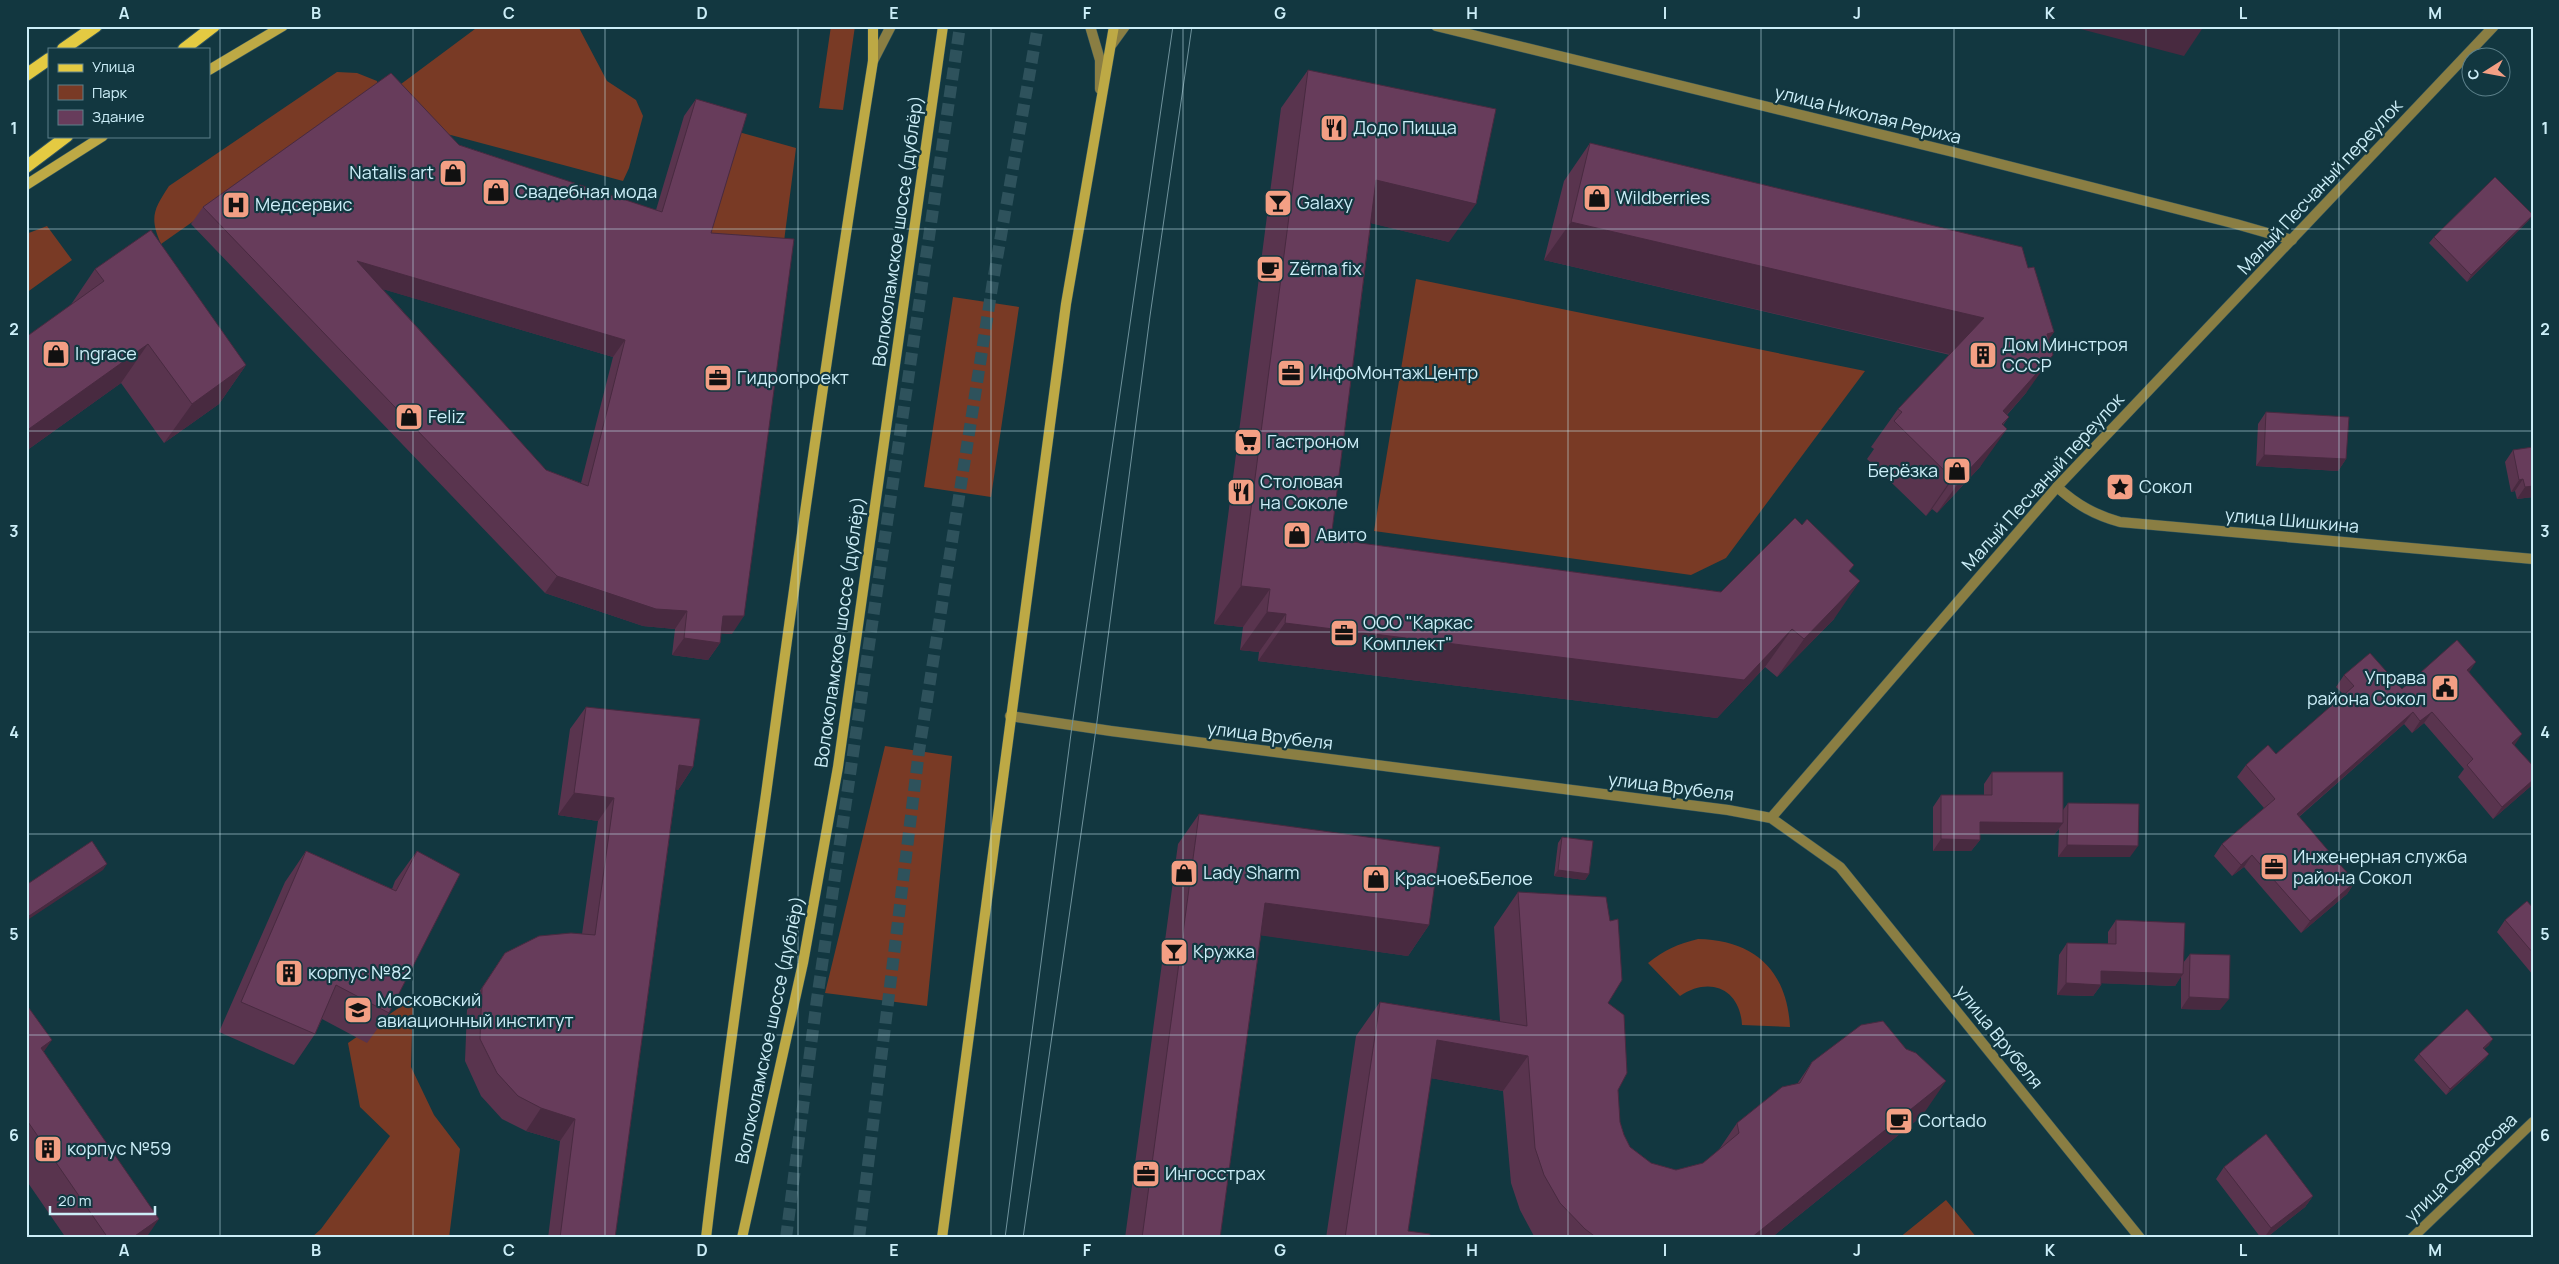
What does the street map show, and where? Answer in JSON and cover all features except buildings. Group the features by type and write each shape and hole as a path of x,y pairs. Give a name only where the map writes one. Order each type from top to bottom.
{"main road":[{"path":"65,48 96,26"},
{"path":"185,48 214,26"},
{"path":"210,69 283,26"},
{"path":"706,1238 716,1150 778,696 838,278 873,61 873,26"},
{"name":"Волоколамское шоссе (дублёр)","path":"742,1238 803,963 838,768 943,26"},
{"path":"942,1238 1066,304 1114,26"},
{"path":"26,75 48,60"},
{"path":"26,167 64,138"},
{"path":"26,184 100,138"}],"street":[{"path":"873,61 891,26"},
{"path":"1090,26 1100,60 1100,105"},
{"path":"1112,44 1125,26"},
{"name":"улица Николая Рериха","path":"1436,26 1962,154 2292,240"},
{"name":"Малый Песчаный переулок","path":"1771,818 2057,487 2494,26"},
{"name":"улица Шишкина","path":"2057,487 2073,501 2096,515 2120,522 2533,559"},
{"name":"улица Врубеля","path":"1010,716 1110,732 1728,810 1771,818 1840,867 2140,1238"},
{"name":"улица Саврасова","path":"2412,1238 2533,1122"}],"green space":[{"path":"479,26 578,26 607,81 636,100 643,116 629,168 623,181 447,134 401,84"},
{"path":"831,26 855,26 843,110 819,108"},
{"path":"337,72 357,73 377,81 379,91 161,244 154,220 157,207 169,186"},
{"path":"735,131 796,148 782,257 700,245"},
{"path":"47,226 72,260 26,293 26,234"},
{"path":"1416,279 1865,371 1726,558 1691,575 1374,531"},
{"path":"953,297 1019,307 991,497 924,487"},
{"path":"885,746 952,756 927,1006 825,993"},
{"path":"1698,939 1736,945 1751,952 1764,962 1774,974 1782,989 1790,1027 1742,1025 1736,1002 1729,994 1721,989 1702,987 1680,996 1648,963 1672,948"},
{"path":"413,998 411,1067 434,1115 460,1149 449,1238 311,1238 321,1229 390,1136 360,1107 348,1043"},
{"path":"1946,1200 1977,1238 1899,1238"}],"tunnel":[{"path":"786,1238 817,999 960,26"},
{"path":"859,1238 919,751 993,281 1038,26"}],"tram line":[{"path":"1005,1238 1072,726 1173,26"},
{"path":"1023,1238 1096,729 1150,316 1192,26"}],"place":[{"name":"Додо Пицца","path":"1334,128"},
{"name":"Natalis art","path":"453,173"},
{"name":"Свадебная мода","path":"496,192"},
{"name":"Wildberries","path":"1597,198"},
{"name":"Galaxy","path":"1278,203"},
{"name":"Медсервис","path":"236,205"},
{"name":"Zёrna fix","path":"1270,269"},
{"name":"Ingrace","path":"56,354"},
{"name":"Дом Минстроя СССР","path":"1983,355"},
{"name":"ИнфоМонтажЦентр","path":"1291,373"},
{"name":"Гидропроект","path":"718,378"},
{"name":"Feliz","path":"409,417"},
{"name":"Гастроном","path":"1248,442"},
{"name":"Берёзка","path":"1957,471"},
{"name":"Сокол","path":"2120,487"},
{"name":"Столовая на Соколе","path":"1241,492"},
{"name":"Авито","path":"1297,535"},
{"name":"ООО \"Каркас Комплект\"","path":"1344,633"},
{"name":"Управа района Сокол","path":"2445,688"},
{"name":"Инженерная служба района Сокол","path":"2274,867"},
{"name":"Lady Sharm","path":"1184,873"},
{"name":"Красное&Белое","path":"1376,879"},
{"name":"Кружка","path":"1174,952"},
{"name":"корпус №82","path":"289,973"},
{"name":"Московский авиационный институт","path":"358,1010"},
{"name":"Cortado","path":"1899,1121"},
{"name":"корпус №59","path":"48,1149"},
{"name":"Ингосстрах","path":"1146,1174"}]}
